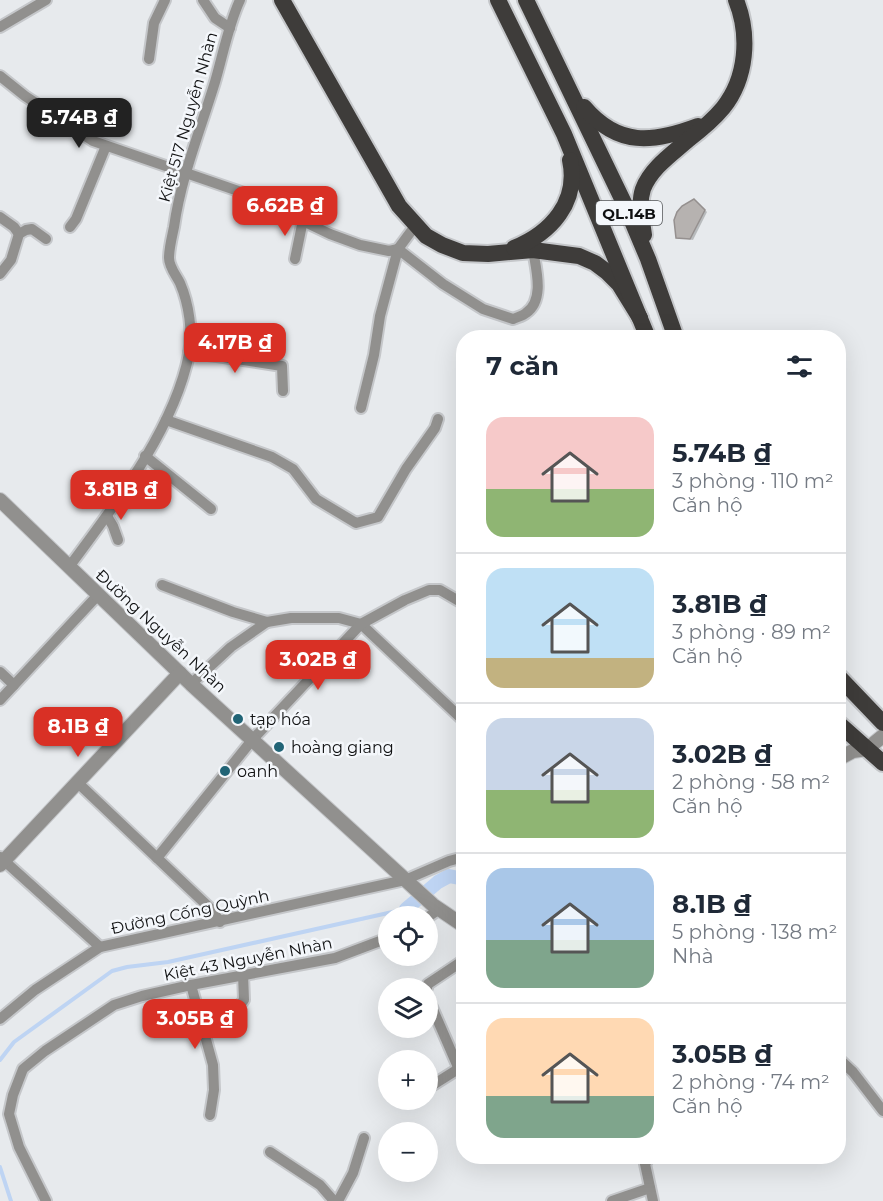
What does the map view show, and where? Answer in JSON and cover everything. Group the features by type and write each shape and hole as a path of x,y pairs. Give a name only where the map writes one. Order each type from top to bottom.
{"highway":[{"path":"282,0 399,206 426,236 463,253 499,254 533,250 579,256 595,263 619,284 640,318"},
{"name":"QL.14B","path":"498,0 564,134 645,330"},
{"name":"QL.14B","path":"526,0 609,170 648,259 673,330"},
{"path":"648,259 640,207 643,191 656,168 711,122 724,107 740,75 745,40 736,0"},
{"path":"572,92 594,118 607,129 625,136 642,139 663,138 711,122"},
{"path":"499,254 537,236 549,227 564,208 571,188 572,170 564,134"},
{"path":"846,684 883,723"},
{"path":"846,730 883,763"}],"street":[{"path":"0,27 46,0"},
{"path":"149,59 154,23 165,0"},
{"name":"Kiệt 517 Nguyễn Nhàn","path":"202,0 215,18 230,28"},
{"name":"Kiệt 517 Nguyễn Nhàn","path":"69,567 107,516 145,456 165,422 177,394 189,353 191,323 181,285 169,260 179,191 215,82 232,16 240,0"},
{"path":"0,76 63,123 93,141 247,194 330,234 360,245 389,251 398,249"},
{"path":"70,227 76,219 106,146"},
{"path":"0,217 14,227 19,234"},
{"path":"295,259 303,220"},
{"path":"361,408 374,355 380,316 398,249 415,226"},
{"path":"0,274 11,260 19,234 32,230 46,239"},
{"path":"398,249 443,284 483,309 513,319 528,313 537,295 538,281 533,250"},
{"path":"189,353 282,366 283,391"},
{"path":"165,422 272,457 293,469 316,499 356,523 378,517 406,468 435,428 438,419"},
{"path":"145,456 211,509"},
{"name":"Đường Nguyễn Nhàn","path":"0,500 190,684 253,739 409,884 429,906"},
{"path":"107,516 118,540"},
{"path":"162,585 233,612 267,622"},
{"path":"157,858 253,739 361,624 429,590 440,590 456,599"},
{"path":"0,700 98,595"},
{"path":"190,684 208,665 267,622 291,618 339,618 361,624 456,713"},
{"path":"0,672 14,685"},
{"path":"100,947 1,861 180,673"},
{"path":"846,755 867,749 883,736"},
{"path":"77,782 213,911 220,922"},
{"name":"Đường Cống Quỳnh","path":"0,1019 35,990 100,947 409,884 439,865 456,860"},
{"name":"Đường Nguyễn Nhàn","path":"438,913 456,922"},
{"name":"Kiệt 43 Nguyễn Nhàn","path":"46,1201 19,1147 9,1114 13,1095 23,1069 81,1026 114,1005 191,985 335,958 378,942"},
{"path":"437,978 456,965"},
{"path":"204,1032 230,1016 244,1000 243,974"},
{"path":"191,985 213,1065 214,1090 210,1115"},
{"path":"438,1021 456,1062"},
{"path":"846,1065 883,1111"},
{"path":"438,1082 456,1070"},
{"path":"846,1073 853,1072"},
{"path":"270,1152 320,1185 336,1201 353,1173 364,1138"},
{"path":"645,1164 653,1201"},
{"path":"612,1201 650,1188"}],"building":[{"path":"694,199 705,210 690,239 676,238 674,220 677,212"}],"waterway":[{"path":"410,906 438,882 449,876 456,877"},
{"path":"0,1060 14,1042 112,971 168,962 378,915"},
{"path":"0,1167 11,1201"}],"place":[{"name":"tạp hóa","path":"238,719"},
{"name":"hoàng giang","path":"279,747"},
{"name":"oanh","path":"225,771"}]}
